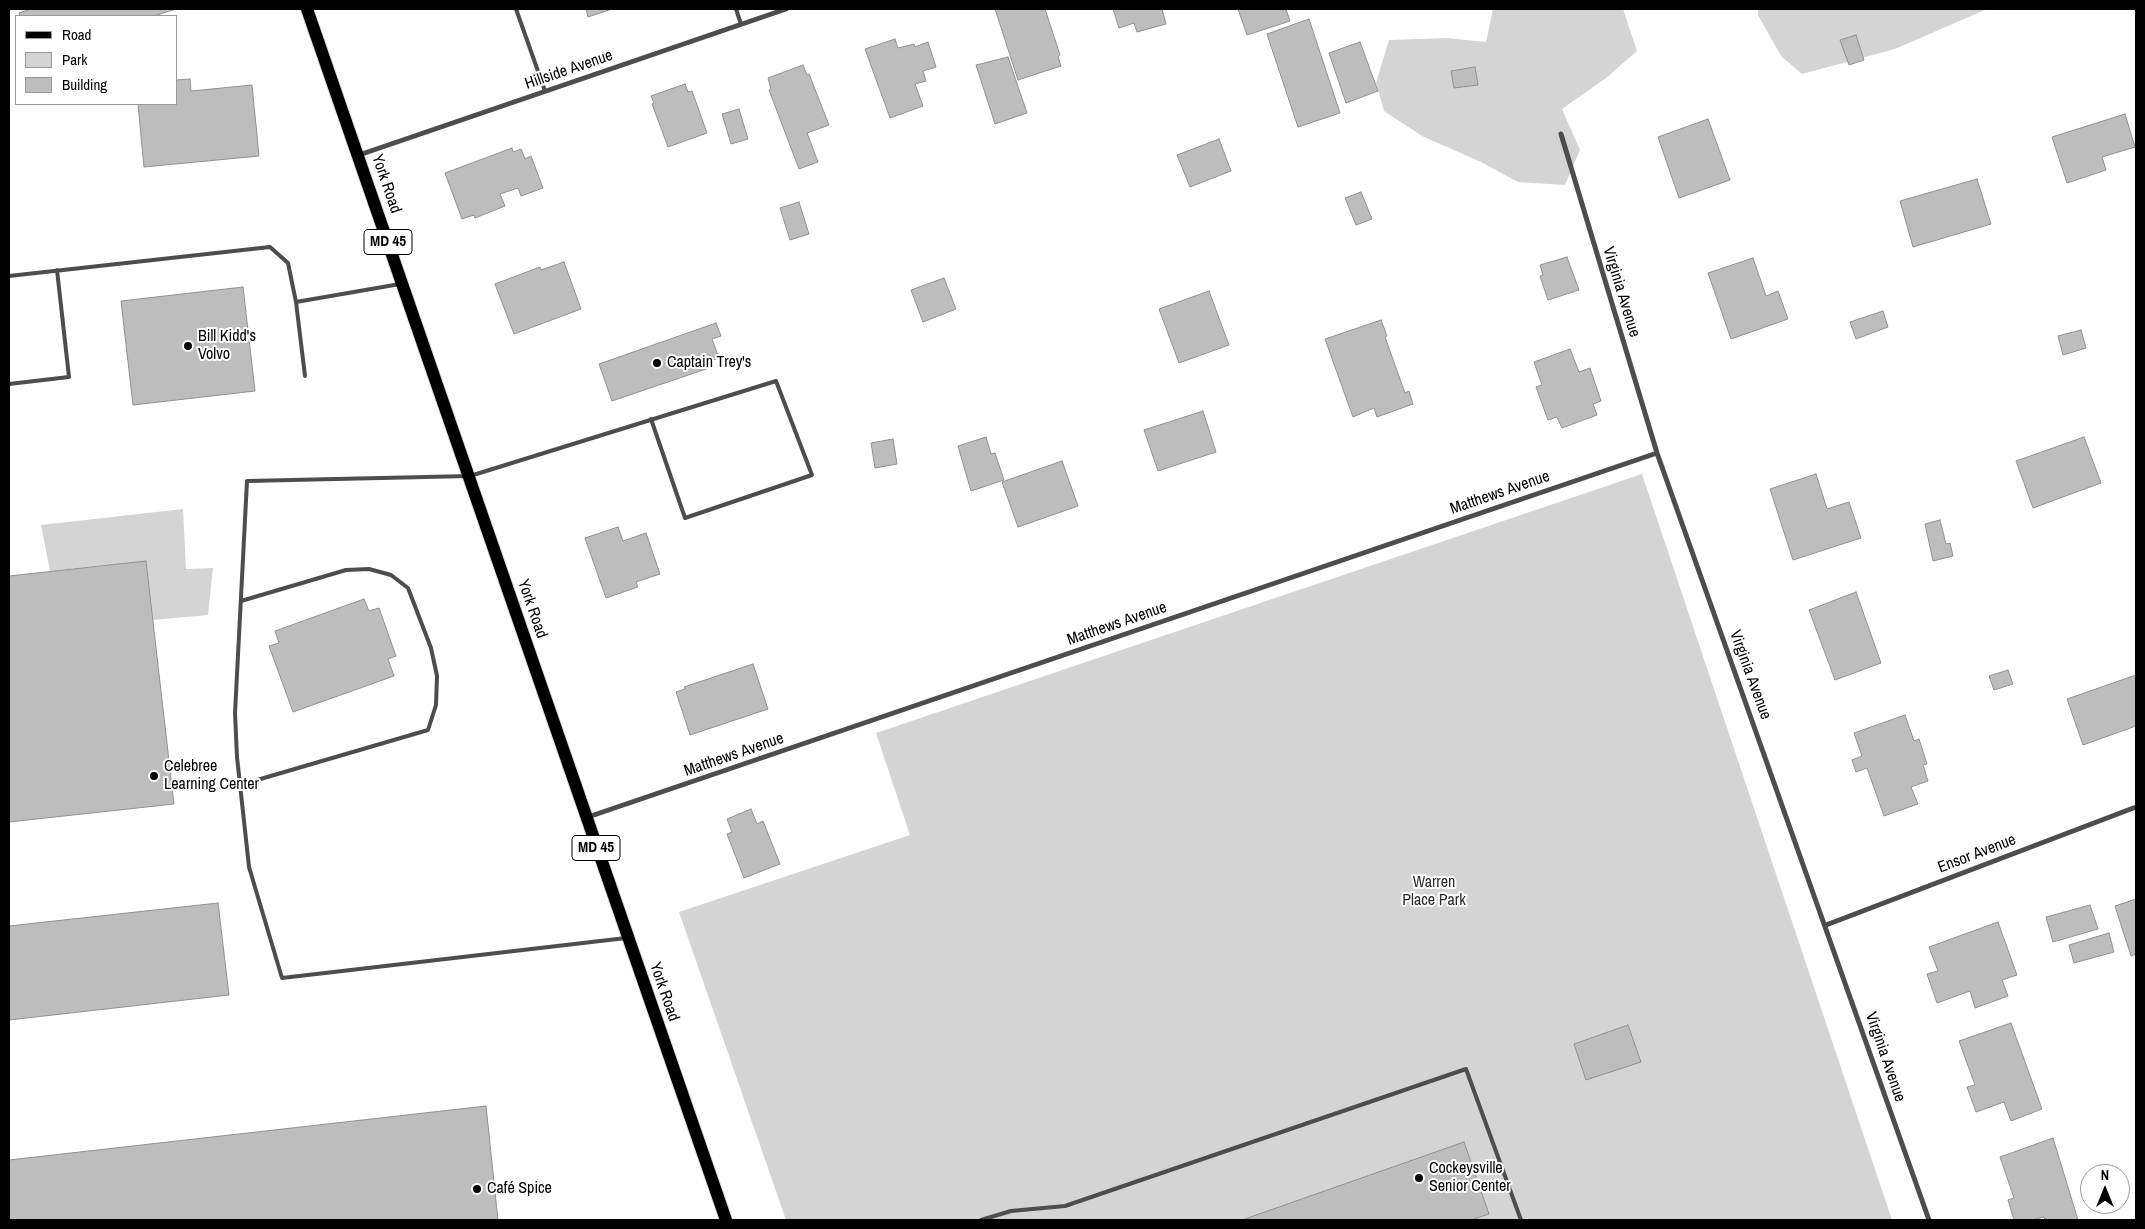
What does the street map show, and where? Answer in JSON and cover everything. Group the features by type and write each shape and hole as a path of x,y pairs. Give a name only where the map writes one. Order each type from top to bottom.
{"main road":[{"name":"York Road","path":"307,9 470,476 585,818 629,938 726,1220"}],"street":[{"name":"Hillside Avenue","path":"359,154 786,9"},
{"name":"Virginia Avenue","path":"1561,134 1657,453 1826,925 1929,1220"},
{"name":"Matthews Avenue","path":"585,818 1657,453"},
{"name":"Ensor Avenue","path":"1826,925 2136,807"}],"lane":[{"path":"516,9 545,91"},
{"path":"736,9 741,24"},
{"path":"9,276 270,247 288,262 296,302 305,376"},
{"path":"9,384 69,377 57,270"},
{"path":"296,302 402,284"},
{"path":"629,938 282,978 249,867 240,785 235,713 247,482 470,476 776,380 812,475 685,518 651,420"},
{"path":"240,785 428,730 436,704 437,676 431,648 408,588 391,575 369,569 346,570 241,601"},
{"path":"981,1220 1012,1211 1065,1206 1466,1069 1521,1220"}],"green space":[{"path":"1493,9 1623,9 1637,51 1606,78 1562,109 1580,150 1565,185 1518,182 1481,162 1422,136 1384,111 1376,83 1389,40 1447,38 1486,42"},
{"path":"1758,9 1987,9 1895,49 1802,74 1781,56 1758,15"},
{"name":"Warren Place Park","path":"1642,474 1892,1220 786,1220 679,912 910,835 876,733"},
{"path":"183,509 186,569 213,568 208,615 153,620 146,561 50,571 41,525"}],"building":[{"path":"31,9 176,9 157,15 20,15 19,13"},
{"path":"586,9 612,9 588,17"},
{"path":"995,9 1045,9 1060,55 1058,57 1061,66 1018,80"},
{"path":"1113,9 1162,9 1166,24 1137,32 1134,23 1119,28"},
{"path":"1238,9 1286,9 1290,21 1247,35"},
{"path":"1309,19 1340,113 1298,127 1267,34"},
{"path":"1856,35 1864,60 1849,65 1840,40"},
{"path":"895,39 898,48 914,44 915,47 928,42 936,67 923,71 926,81 915,84 923,106 890,118 865,49"},
{"path":"1360,42 1378,91 1346,103 1329,53"},
{"path":"1008,57 1027,113 995,124 976,65"},
{"path":"803,65 807,75 809,74 829,125 807,133 818,162 799,169 769,90 771,89 768,78"},
{"path":"1475,67 1478,85 1454,88 1451,71"},
{"path":"190,79 191,91 252,85 259,156 144,167 138,105 178,105 178,80"},
{"path":"685,84 688,92 692,91 707,133 668,147 652,104 654,103 651,96"},
{"path":"739,109 748,139 731,144 722,114"},
{"path":"2125,114 2135,147 2102,157 2106,170 2067,183 2052,137"},
{"path":"1708,119 1730,180 1679,198 1658,137"},
{"path":"1219,139 1231,171 1190,187 1177,155"},
{"path":"512,148 513,152 521,149 525,159 531,156 543,188 521,196 518,188 500,194 505,206 475,218 474,215 462,219 445,173"},
{"path":"1977,179 1991,224 1913,247 1900,201"},
{"path":"1361,192 1372,219 1356,225 1345,198"},
{"path":"799,202 809,234 790,240 780,208"},
{"path":"1567,257 1579,290 1548,300 1540,276 1543,275 1540,265"},
{"path":"1753,258 1766,296 1778,291 1788,319 1731,339 1708,273"},
{"path":"564,262 581,309 514,334 495,284 540,267 541,270"},
{"path":"944,278 956,309 923,322 911,290"},
{"name":"Bill Kidd's Volvo","path":"243,287 255,391 133,405 121,301"},
{"path":"1209,291 1229,345 1179,363 1159,309"},
{"path":"1883,311 1888,327 1856,339 1850,322"},
{"path":"1381,320 1387,336 1385,337 1405,393 1409,391 1413,404 1377,417 1374,408 1353,417 1325,339"},
{"name":"Captain Trey's","path":"716,323 721,336 712,339 719,358 710,361 712,367 612,401 599,364"},
{"path":"2081,330 2086,348 2063,355 2058,336"},
{"path":"1570,349 1579,372 1590,368 1601,401 1593,404 1597,415 1562,428 1557,417 1548,420 1536,387 1542,385 1534,362"},
{"path":"1203,411 1216,452 1158,471 1144,430"},
{"path":"986,437 991,454 995,453 1004,480 971,491 958,446"},
{"path":"2084,437 2101,483 2033,508 2016,461"},
{"path":"893,439 897,464 875,468 871,443"},
{"path":"1062,461 1078,506 1018,527 1002,482"},
{"path":"1816,474 1827,509 1849,502 1861,538 1793,560 1770,489"},
{"path":"1940,520 1946,544 1950,543 1953,556 1933,561 1925,524"},
{"path":"618,527 623,541 646,533 660,574 636,582 638,587 606,598 585,538"},
{"path":"146,561 174,804 9,822 9,576"},
{"path":"1856,592 1881,663 1835,680 1809,610"},
{"path":"364,599 369,611 379,608 396,656 388,659 394,676 293,712 269,646 279,643 275,631"},
{"path":"753,664 768,709 690,735 676,692 685,689 684,687"},
{"path":"2008,670 2013,684 1994,690 1989,676"},
{"path":"2136,675 2136,726 2083,745 2067,699"},
{"path":"1905,715 1914,741 1919,739 1927,764 1923,765 1928,781 1911,787 1918,804 1884,816 1867,768 1856,772 1852,760 1862,756 1854,733"},
{"path":"751,809 757,824 763,821 780,864 744,878 727,834 732,832 727,819"},
{"path":"2136,899 2136,954 2131,956 2115,906"},
{"path":"218,903 229,995 9,1020 9,926"},
{"path":"2090,905 2098,929 2053,942 2046,917"},
{"path":"1998,922 2017,975 2002,980 2008,996 1975,1008 1970,991 1937,1003 1927,974 1938,971 1929,947"},
{"path":"2109,933 2114,952 2074,963 2069,945"},
{"path":"2011,1023 2042,1109 2011,1121 2004,1102 1976,1112 1967,1087 1975,1085 1959,1041"},
{"path":"1628,1025 1641,1062 1586,1080 1574,1044"},
{"path":"486,1106 498,1220 9,1220 9,1160"},
{"path":"2053,1138 2078,1220 2045,1220 2044,1217 2032,1220 2014,1220 2008,1200 2014,1198 2000,1157"},
{"name":"Cockeysville Senior Center","path":"1464,1142 1489,1214 1471,1220 1242,1220"}],"place":[{"name":"Bill Kidd's Volvo","path":"188,346"},
{"name":"Captain Trey's","path":"657,363"},
{"name":"Celebree Learning Center","path":"154,776"},
{"name":"Cockeysville Senior Center","path":"1419,1178"},
{"name":"Café Spice","path":"477,1189"}]}
